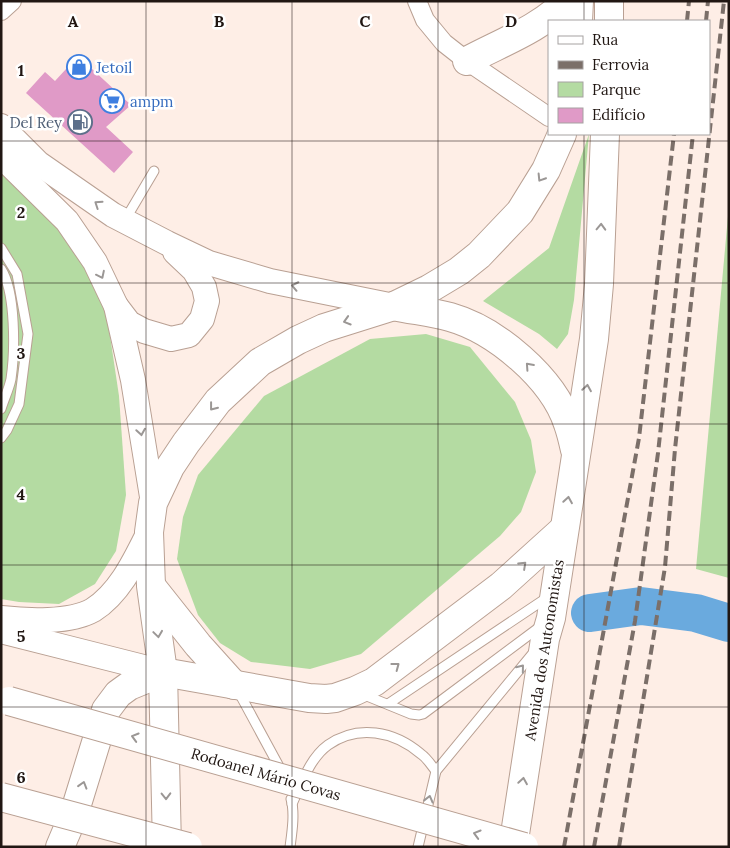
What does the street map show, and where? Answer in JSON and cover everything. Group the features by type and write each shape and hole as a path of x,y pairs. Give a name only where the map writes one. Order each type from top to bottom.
{"main road":[{"path":"467,61 533,27 556,12 567,1"},
{"path":"578,20 579,1"},
{"path":"609,1 609,20"},
{"path":"1,126 38,164 124,220 209,263 270,281 452,318 487,333 521,357 549,388 568,423 576,454"},
{"path":"153,503 170,467 186,443 218,401 260,362 298,340 324,328 394,306 429,289 459,271 479,255 520,212 546,170 562,135"},
{"name":"Avenida dos Autonomistas","path":"513,847 588,386 598,293 605,135"},
{"path":"1,156 67,221 95,262 116,306 134,380 153,503 149,532 151,586 163,672 167,847"},
{"path":"116,306 129,323 144,331 171,339 189,334 202,319 207,302 204,286 194,270 167,243"},
{"path":"1,631 163,672 309,698 335,698 374,682 501,586 564,529"},
{"path":"1,618 23,621 66,619 92,610 111,594 131,568 149,532"},
{"path":"151,586 198,646 234,685"},
{"path":"60,847 74,814 106,710 118,694 129,686 163,672"},
{"name":"Rodoanel Mário Covas","path":"9,701 524,847"},
{"path":"1,797 188,847"}],"street":[{"path":"1,11 12,1"},
{"path":"417,1 425,20 444,43 548,116"}],"lane":[{"path":"124,220 154,171"},
{"path":"1,248 17,274 28,334 19,404 7,430 1,438"},
{"path":"1,269 6,277 14,327 11,380 1,408"},
{"path":"388,704 550,617"},
{"path":"355,691 411,714 423,714 550,617"},
{"path":"418,847 436,771 550,617"},
{"path":"234,685 261,736 280,765 292,804 290,847"},
{"path":"292,804 313,762 327,745 345,736 362,732 381,733 400,740 422,754 436,771"}],"green space":[{"path":"589,135 574,300 568,334 557,349 539,334 483,301 549,248"},
{"path":"1,171 78,241 106,309 119,396 126,495 116,551 95,584 59,604 1,599"},
{"path":"729,205 729,578 696,569"},
{"path":"426,334 470,347 515,402 531,440 536,472 521,512 500,536 361,654 310,669 251,662 220,643 198,615 177,559 183,517 198,475 264,396 370,339"}],"building":[{"path":"78,56 131,105 106,127 133,152 114,173 26,93 45,72 55,81"}],"waterway":[{"path":"590,613 641,606 696,613 729,623"}],"railway":[{"path":"687,20 689,1"},
{"path":"706,20 708,1"},
{"path":"710,129 724,1"},
{"path":"564,847 639,438 674,135"},
{"path":"594,847 635,621 658,453 693,135"},
{"path":"619,847 665,567 675,449 709,135"}],"place":[{"name":"Jetoil","path":"79,67"},
{"name":"ampm","path":"112,101"},
{"name":"Del Rey","path":"80,122"}]}
